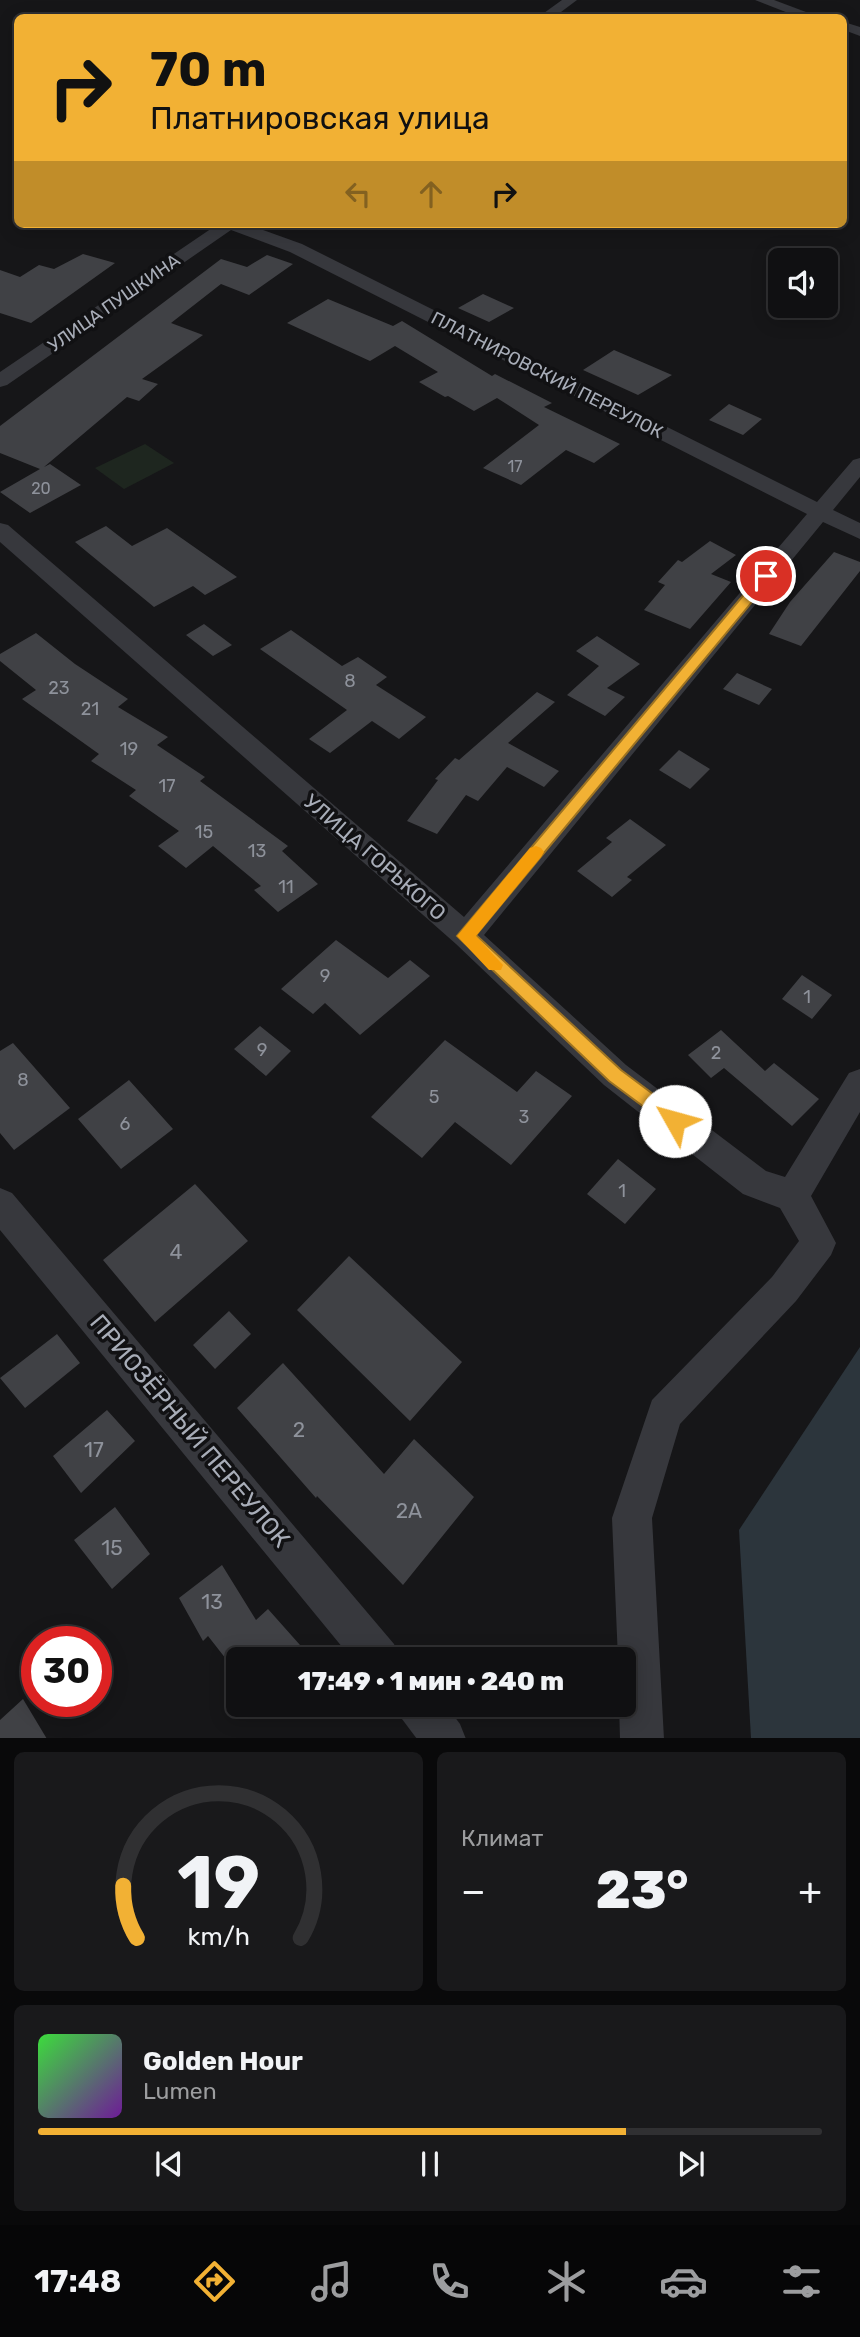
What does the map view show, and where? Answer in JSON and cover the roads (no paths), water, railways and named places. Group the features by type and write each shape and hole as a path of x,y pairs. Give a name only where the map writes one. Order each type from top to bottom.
{"street":[{"path":"549,14 571,0"},
{"path":"761,0 804,14"},
{"name":"УЛИЦА ПУШКИНА","path":"0,381 223,228"},
{"name":"ПЛАТНИРОВСКИЙ ПЕРЕУЛОК","path":"240,228 296,248 860,532"},
{"path":"466,936 860,464"},
{"name":"УЛИЦА ГОРЬКОГО","path":"0,530 466,936 615,1075 755,1183 792,1196"},
{"path":"642,1738 632,1518 665,1413 784,1289 819,1243 792,1196 860,1083"},
{"name":"ПРИОЗЁРНЫЙ ПЕРЕУЛОК","path":"0,1204 369,1647"},
{"path":"428,1717 445,1738"}]}
